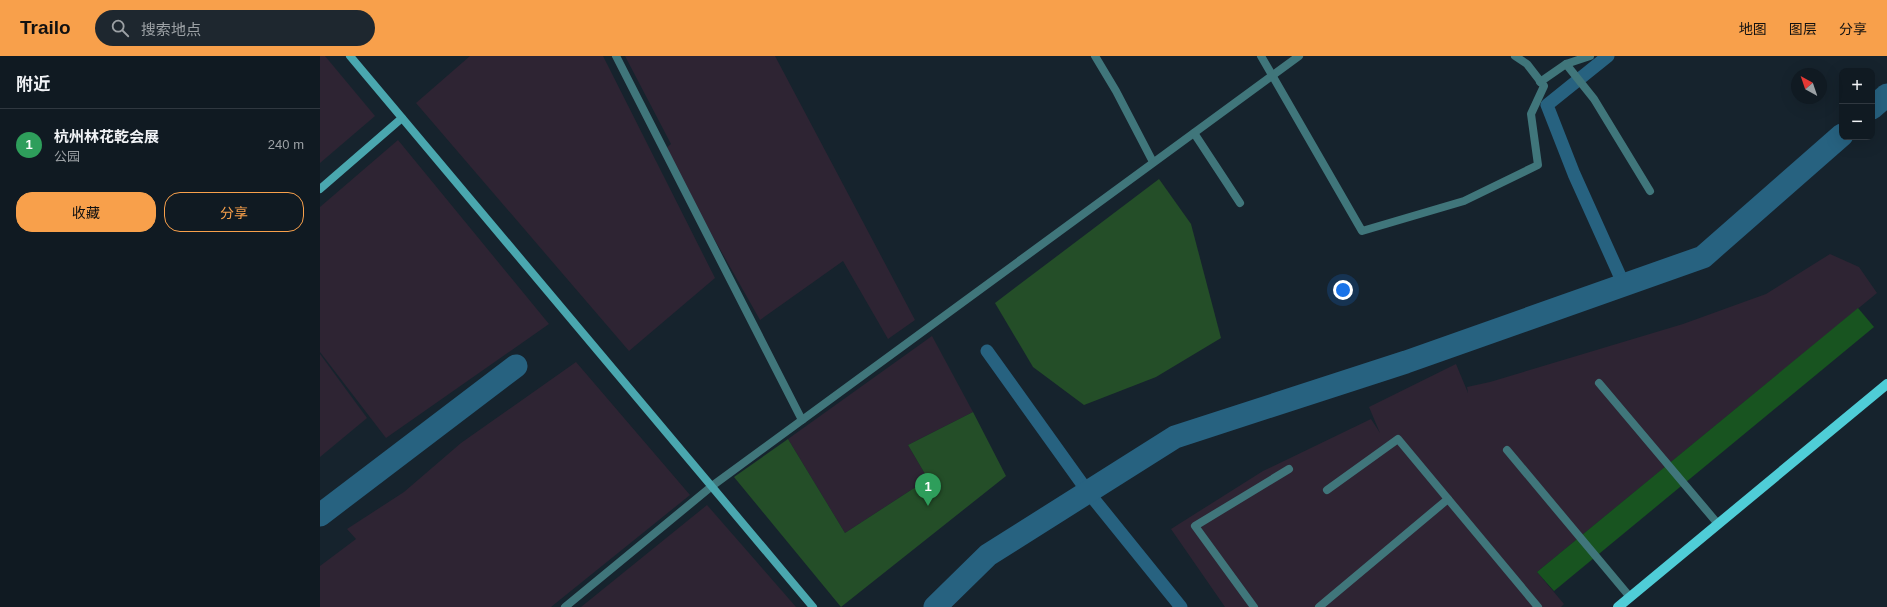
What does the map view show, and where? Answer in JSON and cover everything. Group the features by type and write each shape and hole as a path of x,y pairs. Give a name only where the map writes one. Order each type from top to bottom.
{"main road":[{"path":"1618,607 1887,384"}],"street":[{"path":"350,56 814,607"},
{"path":"616,56 802,420"},
{"path":"1095,56 1116,91 1153,162"},
{"path":"1261,56 1362,231 1464,201 1538,165 1531,114 1544,86 1527,64 1515,56"},
{"path":"565,607 712,486 1299,56"},
{"path":"1540,82 1566,64 1590,56"},
{"path":"1566,64 1594,99 1650,191"},
{"path":"320,189 402,118"},
{"path":"1194,133 1240,203"},
{"path":"1600,383 1718,524"},
{"path":"1327,490 1398,439 1538,607"},
{"path":"1507,450 1630,597"},
{"path":"1254,607 1195,526 1288,469"},
{"path":"1318,607 1448,499"}],"shaded area":[{"path":"320,56 325,56 375,116 320,163"},
{"path":"470,56 603,56 715,278 629,351 416,103"},
{"path":"625,56 775,56 915,320 888,339 843,261 760,320 664,150 671,144"},
{"path":"398,140 549,324 386,438 320,352 320,207"},
{"path":"1830,254 1859,267 1877,293 1537,572 1564,604 1561,607 1225,607 1171,529 1263,471 1371,419 1380,433 1369,407 1456,364 1468,393 1467,387 1490,382 1683,324 1766,294"},
{"path":"932,336 973,412 908,445 928,479 845,533 788,439"},
{"path":"320,354 367,418 320,457"},
{"path":"576,362 690,495 551,607 320,607 320,566 356,539 347,529 404,492 461,443"},
{"path":"707,505 796,607 581,607"}],"green space":[{"path":"1159,179 1191,224 1221,338 1156,377 1084,405 1033,367 995,303"},
{"path":"1858,308 1874,327 1554,591 1537,572"},
{"path":"973,412 1006,476 841,607 734,477 788,439 845,533 928,479 908,445"}],"waterway":[{"path":"1608,56 1547,105 1574,174 1624,285"},
{"path":"1875,105 1887,95"},
{"path":"935,607 988,555 1175,437 1406,362 1703,257 1839,138"},
{"path":"987,351 1088,492 1181,607"},
{"path":"320,515 516,366"}],"place":[{"name":"杭州林花乾会展","path":"928,506"}]}
